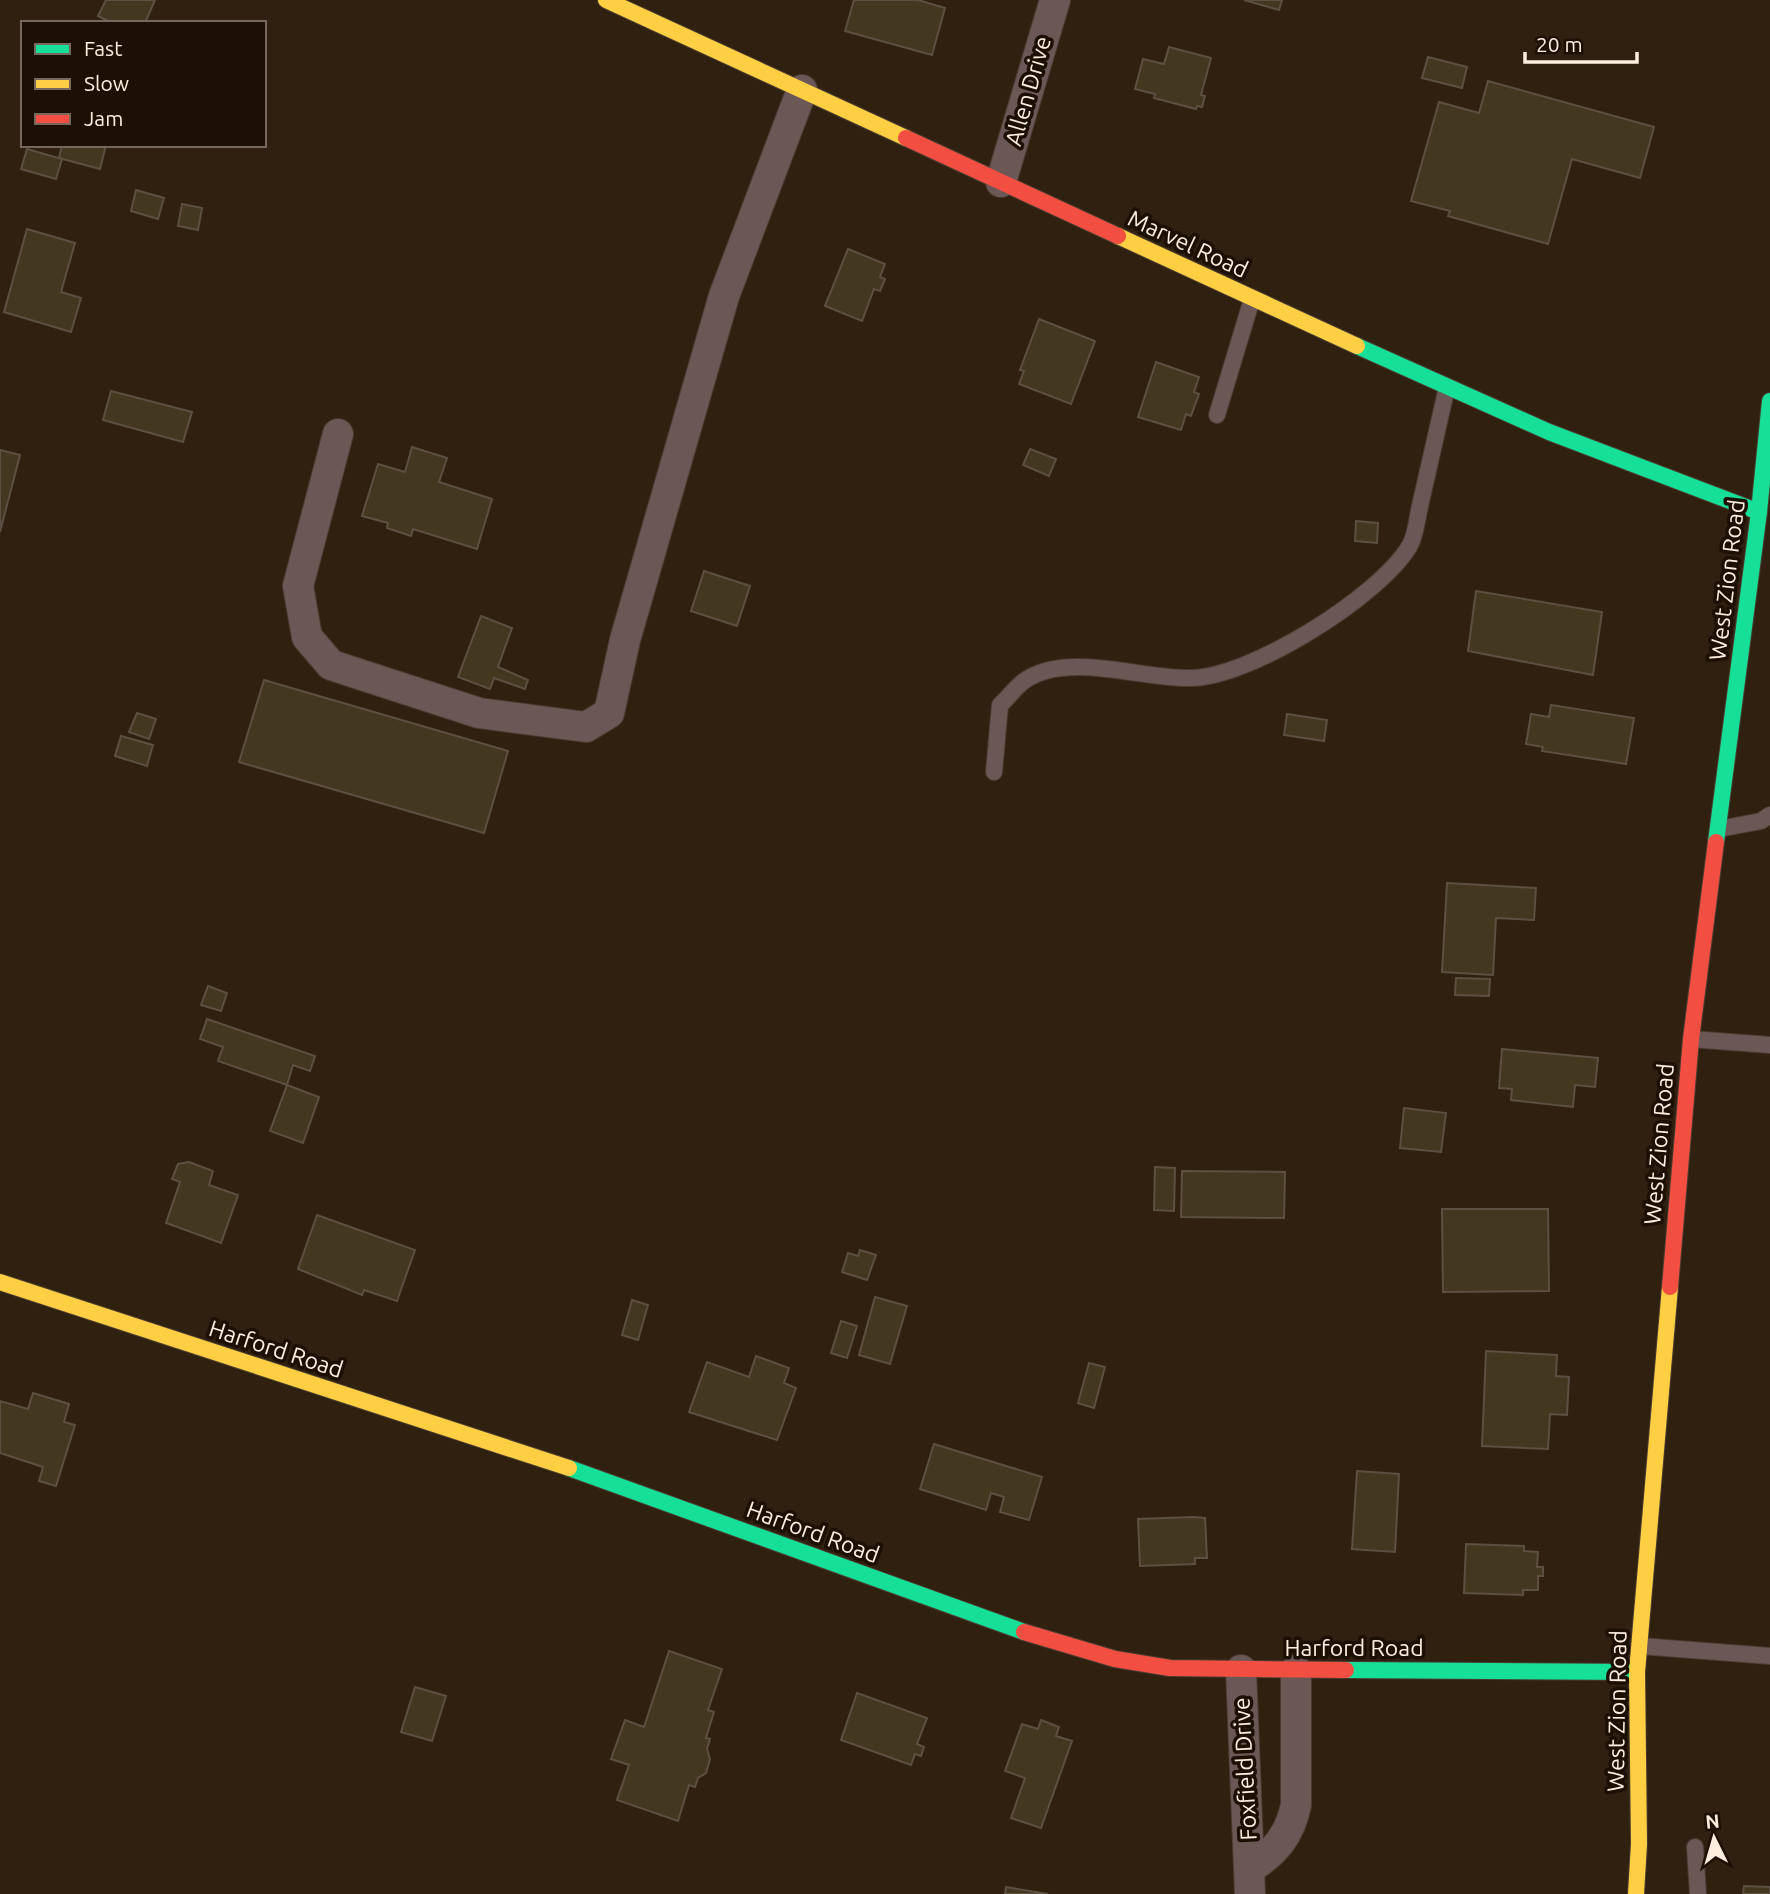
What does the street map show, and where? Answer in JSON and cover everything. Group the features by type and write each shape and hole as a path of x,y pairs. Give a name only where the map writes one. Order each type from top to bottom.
{"street":[{"name":"Marvel Road","path":"606,0 1447,387 1549,432 1759,512"},
{"name":"Allen Drive","path":"1001,182 1055,0"},
{"path":"338,434 298,586 307,637 331,665 479,713 586,727 608,713 625,640 723,296 802,90"},
{"name":"West Zion Road","path":"1636,1894 1639,1844 1637,1672 1691,1039 1759,512 1770,401"},
{"name":"Harford Road","path":"0,1282 589,1475 1051,1642 1115,1659 1170,1668 1241,1670 1637,1672"},
{"name":"Foxfield Drive","path":"1241,1670 1250,1881"},
{"name":"Foxfield Drive","path":"1250,1881 1282,1842 1292,1824 1296,1805 1296,1670"}],"lane":[{"path":"1217,415 1252,299"},
{"path":"994,772 1000,705 1027,679 1056,668 1096,668 1192,678 1242,665 1283,647 1334,616 1382,578 1410,545 1447,387"},
{"path":"1748,596 1770,597"},
{"path":"1718,829 1761,821 1770,815"},
{"path":"1691,1039 1770,1045"},
{"path":"1639,1646 1770,1656"},
{"path":"1695,1847 1698,1894"}],"building":[{"path":"106,0 155,0 146,21 108,21 98,16"},
{"path":"854,0 918,0 945,8 932,55 845,31"},
{"path":"1244,0 1282,0 1279,10"},
{"path":"1169,47 1211,58 1201,95 1205,96 1202,107 1197,106 1196,109 1154,98 1155,94 1135,89 1143,59 1164,64"},
{"path":"1428,57 1467,67 1462,88 1422,78"},
{"path":"1488,81 1654,127 1640,178 1572,159 1548,244 1448,216 1450,211 1411,201 1439,102 1479,113"},
{"path":"62,147 106,147 100,169 59,158"},
{"path":"27,149 62,159 56,179 21,169"},
{"path":"136,190 164,198 158,219 131,211"},
{"path":"182,204 202,208 198,230 178,226"},
{"path":"27,229 75,243 61,292 81,298 71,332 4,312"},
{"path":"848,249 885,264 880,277 885,279 880,291 874,289 862,321 825,306"},
{"path":"1039,319 1095,341 1071,404 1019,384 1024,371 1020,370"},
{"path":"1156,362 1199,377 1194,392 1199,394 1191,416 1186,414 1181,430 1138,417"},
{"path":"111,391 192,412 183,442 103,420"},
{"path":"412,447 447,458 439,482 492,499 477,549 413,529 411,536 387,528 388,523 362,516 378,464 405,472"},
{"path":"1030,449 1056,459 1049,476 1023,465"},
{"path":"0,450 20,455 0,532"},
{"path":"1356,521 1378,523 1377,543 1355,541"},
{"path":"704,571 750,586 737,626 691,611"},
{"path":"1476,591 1602,612 1593,675 1468,651"},
{"path":"481,616 512,628 498,667 528,680 525,689 494,678 490,689 458,677"},
{"path":"264,680 508,751 484,833 239,762"},
{"path":"1551,705 1634,718 1626,764 1542,751 1543,747 1526,744 1531,714 1549,717"},
{"path":"137,713 156,719 149,739 129,732"},
{"path":"1287,714 1327,720 1324,741 1284,735"},
{"path":"121,736 153,745 147,766 115,756"},
{"path":"1447,883 1536,888 1534,920 1496,918 1493,975 1442,972"},
{"path":"1456,978 1490,979 1489,996 1455,995"},
{"path":"208,986 227,993 221,1011 201,1005"},
{"path":"207,1019 315,1056 310,1071 293,1065 287,1085 218,1061 223,1047 200,1039"},
{"path":"1502,1049 1598,1058 1595,1087 1575,1085 1573,1107 1511,1100 1512,1089 1499,1088"},
{"path":"287,1085 319,1097 303,1143 270,1131"},
{"path":"1404,1108 1446,1113 1441,1152 1400,1148"},
{"path":"189,1162 213,1171 209,1185 238,1195 221,1243 166,1223 180,1182 172,1179 178,1164"},
{"path":"1155,1167 1175,1168 1174,1211 1154,1210"},
{"path":"1182,1171 1285,1172 1284,1218 1181,1217"},
{"path":"1442,1209 1548,1209 1549,1291 1443,1292"},
{"path":"317,1215 415,1250 397,1301 364,1290 362,1295 298,1269"},
{"path":"860,1250 876,1255 867,1280 842,1272 848,1253 858,1256"},
{"path":"875,1297 907,1306 890,1364 859,1355"},
{"path":"632,1300 648,1305 638,1340 622,1335"},
{"path":"841,1321 857,1326 847,1358 831,1353"},
{"path":"1486,1351 1557,1355 1556,1376 1569,1377 1567,1415 1550,1414 1548,1449 1482,1446"},
{"path":"756,1356 789,1368 784,1383 796,1388 777,1440 689,1412 707,1362 749,1377"},
{"path":"1089,1363 1105,1367 1094,1408 1078,1403"},
{"path":"33,1393 69,1404 64,1422 75,1425 56,1486 39,1481 43,1467 0,1453 0,1401 28,1409"},
{"path":"934,1444 1042,1477 1029,1520 1000,1512 1004,1497 991,1493 986,1510 920,1489"},
{"path":"1357,1471 1399,1474 1395,1552 1352,1549"},
{"path":"1205,1518 1207,1558 1195,1558 1195,1564 1140,1566 1138,1519"},
{"path":"1466,1544 1524,1546 1524,1551 1538,1552 1537,1567 1543,1567 1543,1576 1538,1576 1538,1590 1523,1590 1523,1595 1464,1593"},
{"path":"669,1651 722,1669 708,1710 714,1712 706,1738 710,1739 707,1749 710,1759 706,1773 698,1778 695,1787 689,1785 678,1821 617,1800 629,1765 611,1759 625,1720 644,1727"},
{"path":"415,1687 446,1696 432,1741 401,1732"},
{"path":"857,1693 927,1718 917,1744 924,1747 921,1756 915,1754 911,1765 841,1740"},
{"path":"1041,1720 1059,1727 1056,1736 1072,1741 1041,1828 1011,1818 1025,1778 1005,1771 1022,1724 1038,1729"},
{"path":"1744,1886 1770,1887 1770,1894 1743,1894"},
{"path":"1006,1887 1048,1894 1005,1894"}],"traffic: fast":[{"path":"1357,346 1549,432 1759,512"},
{"path":"1716,842 1759,512 1770,401"},
{"path":"569,1468 1024,1632"},
{"path":"1346,1670 1637,1672"}],"traffic: slow":[{"path":"606,0 906,138"},
{"path":"1118,236 1357,346"},
{"path":"0,1282 569,1468"},
{"path":"1636,1894 1639,1844 1637,1672 1670,1287"}],"traffic: jam":[{"path":"906,138 1118,236"},
{"path":"1670,1287 1691,1039 1716,842"},
{"path":"1024,1632 1115,1659 1170,1668 1346,1670"}]}
